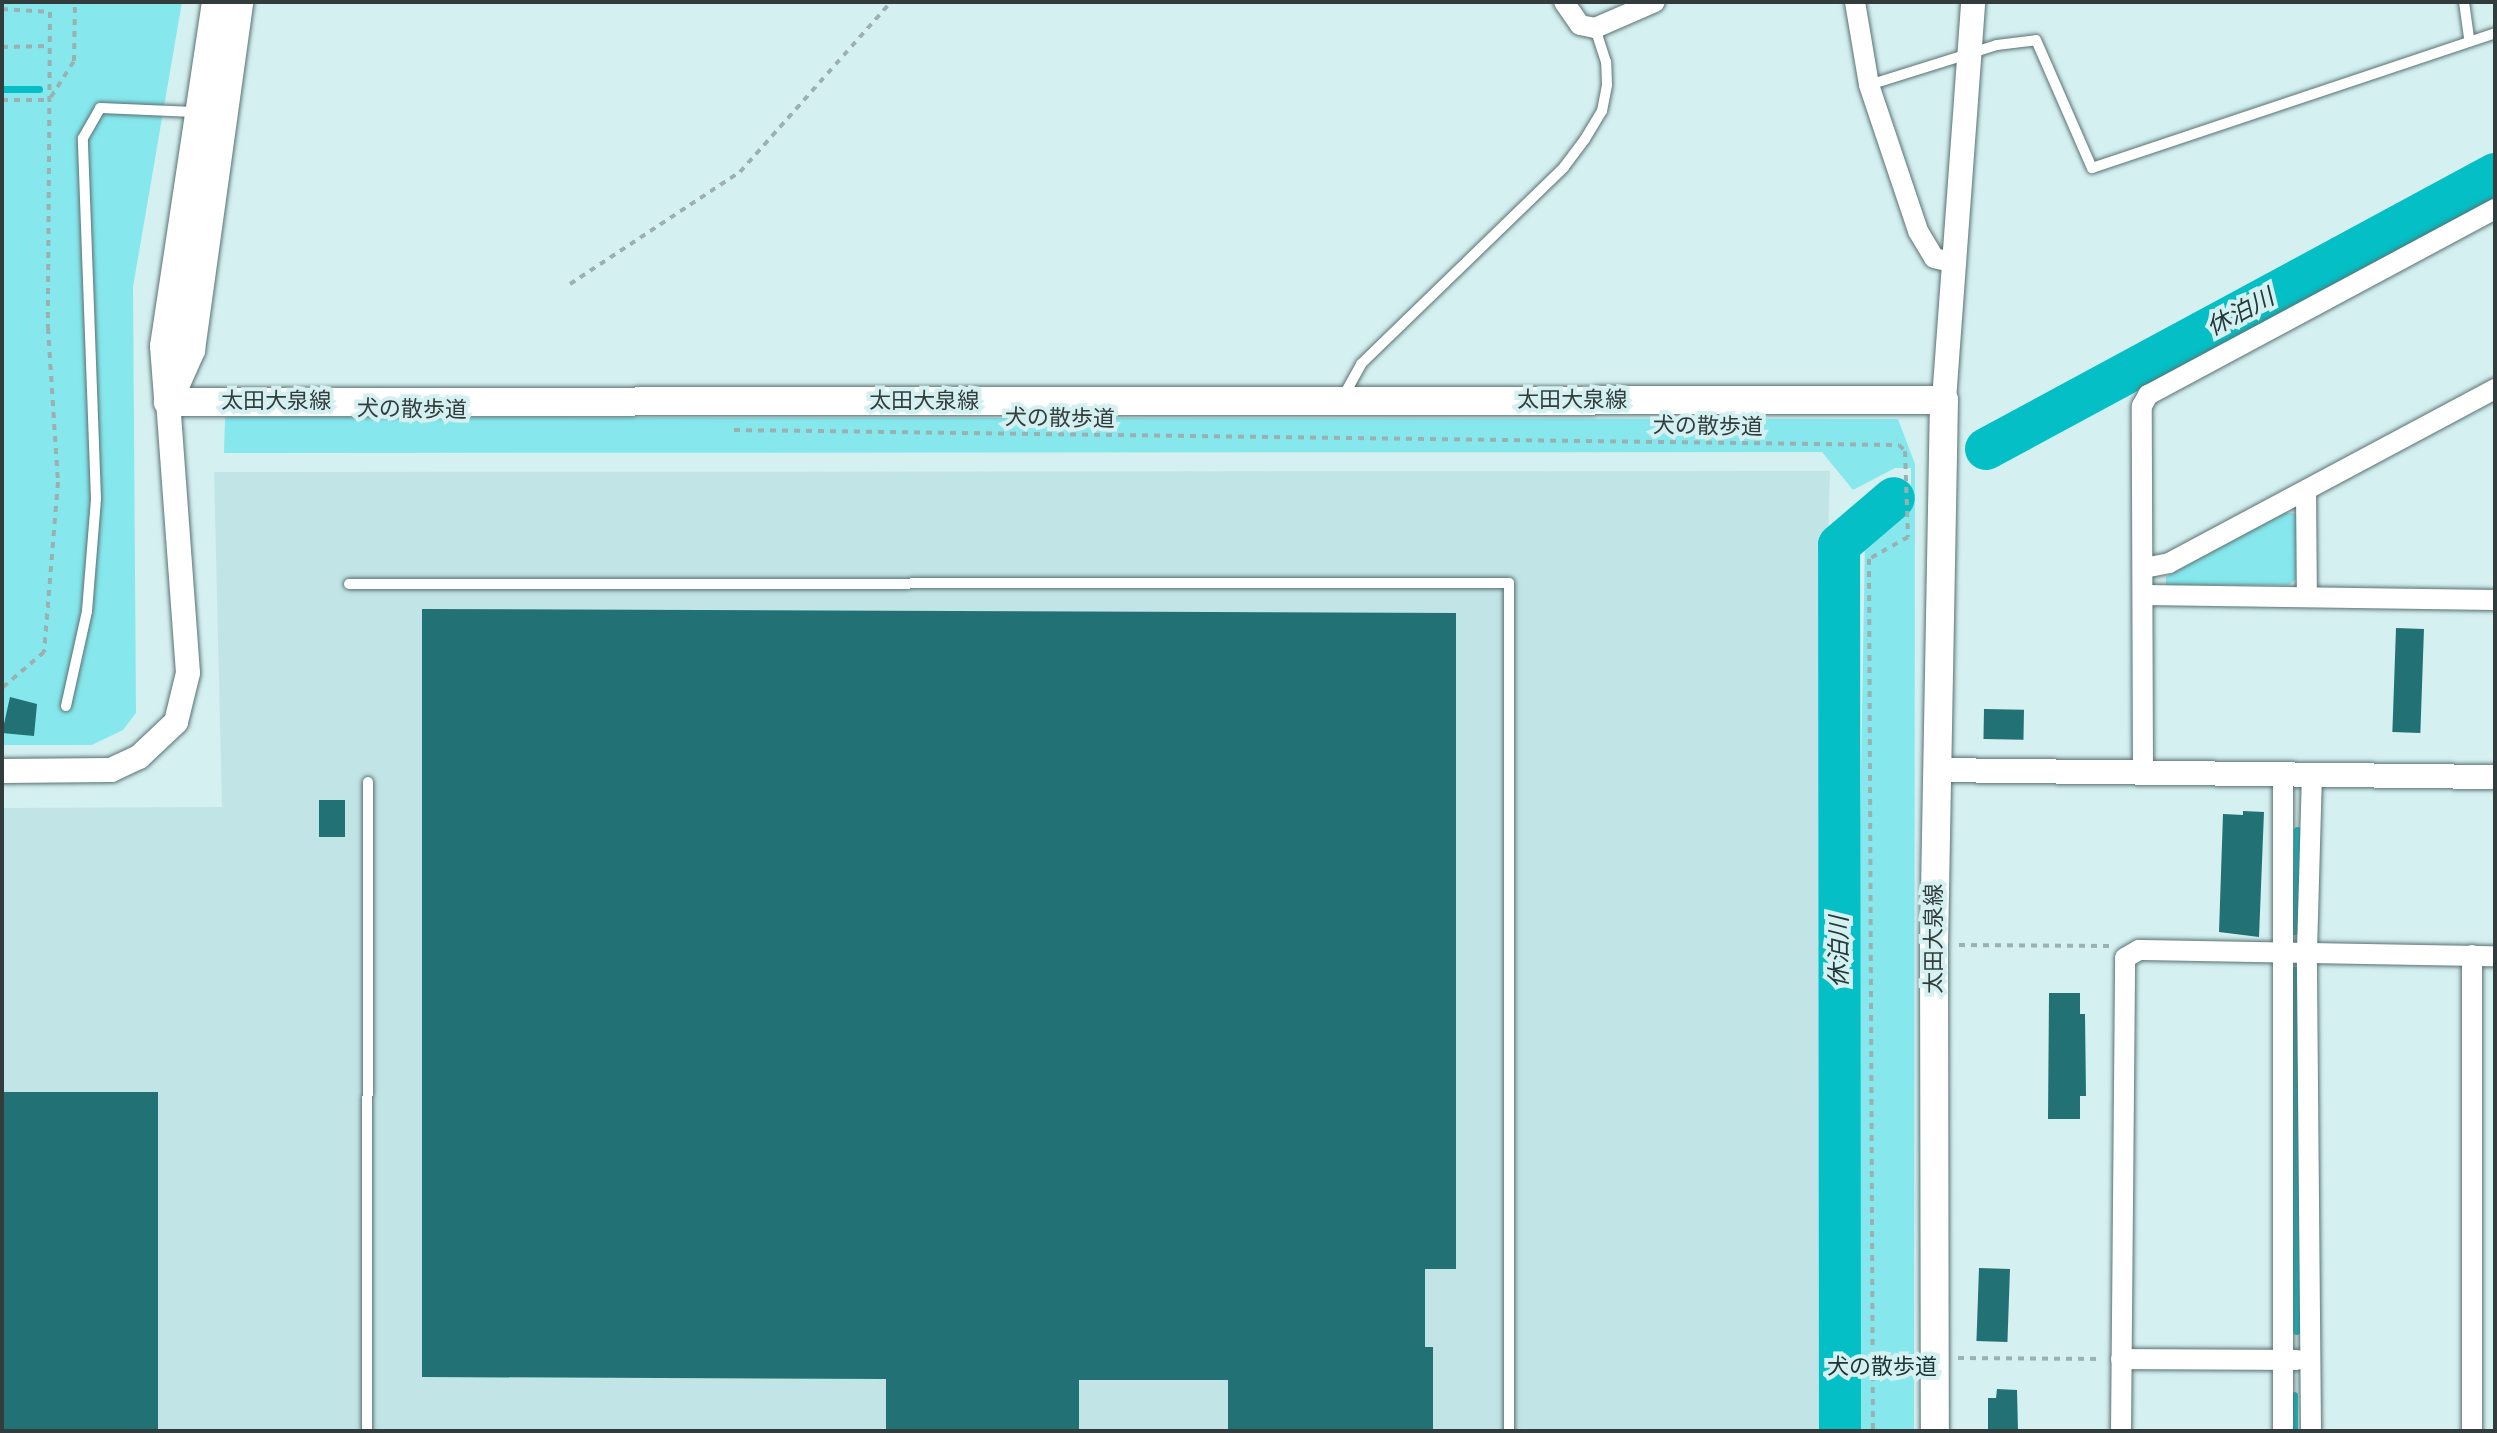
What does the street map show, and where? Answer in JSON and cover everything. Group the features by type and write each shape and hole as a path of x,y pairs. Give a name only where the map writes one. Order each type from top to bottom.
{"main road":[{"path":"212,112 216,2"},
{"path":"168,402 164,346 212,112 239,2"},
{"name":"太田大泉線","path":"168,402 1944,400 1936,770 1935,1431"}],"street":[{"path":"1564,2 1580,25 1595,28 1655,2"},
{"path":"1855,2 1869,85 1926,247 1934,258 1955,263"},
{"path":"1944,400 1973,2"},
{"path":"2143,771 2145,595 2142,406 2148,395 2495,209"},
{"path":"2144,568 2169,563 2495,389"},
{"path":"2,771 111,770 139,757 176,722 188,673 168,402"},
{"path":"2306,491 2307,597"},
{"path":"2145,595 2495,600"},
{"path":"1936,770 2495,777"},
{"path":"2283,775 2280,951 2283,1431"},
{"path":"2311,1431 2307,952 2312,775"},
{"path":"2121,1431 2122,969 2130,955 2139,950 2495,956"},
{"path":"2472,955 2472,1431"},
{"path":"2121,1359 2311,1361"}],"lane":[{"path":"2464,2 2469,39"},
{"path":"1342,401 1361,364 1564,167 1585,139 1602,111 1607,85 1606,62 1595,28"},
{"path":"1869,85 1971,53 2027,38 2036,40 2092,168 2469,39 2495,33"},
{"path":"66,706 87,611 96,499 83,138 100,108 212,112"},
{"path":"349,584 1509,583 1509,1431"},
{"path":"367,1431 368,782"}],"path":[{"path":"50,100 74,61 75,2"},
{"path":"570,284 740,172 891,2"},
{"path":"2,9 50,12 48,328 58,482 44,652 2,688"},
{"path":"2,47 50,46"},
{"path":"2,100 50,100"},
{"path":"2,260 2,283"},
{"path":"2,364 2,379"},
{"name":"犬の散歩道","path":"724,429 1899,445 1905,451 1908,537 1869,559 1873,1431"},
{"path":"2,452 2,462"},
{"path":"1959,945 2107,946 2130,955"},
{"path":"1956,1358 2121,1359"}],"shaded area":[{"path":"1830,471 1823,724 1826,1431 2,1431 2,808 222,807 214,472"}],"green space":[{"path":"2,2 182,2 133,287 136,713 123,730 92,745 2,745"},
{"name":"犬の散歩道","path":"225,417 1898,419 1915,464 1914,1431 1852,1431 1851,1358 1865,540 1911,500 1911,468 1895,468 1853,490 1822,452 224,453"},
{"path":"2283,512 2297,514 2296,579 2289,585 2166,585 2166,577"}],"building":[{"path":"422,609 1456,613 1456,1269 1425,1269 1425,1347 1433,1347 1433,1431 1228,1431 1228,1380 1079,1380 1079,1431 886,1431 886,1379 422,1377"},
{"path":"2396,628 2424,629 2420,733 2392,732"},
{"path":"10,697 37,704 34,736 2,733"},
{"path":"1984,709 2024,710 2023,740 1983,739"},
{"path":"319,800 345,800 345,837 319,837"},
{"path":"2243,811 2264,812 2259,937 2219,932 2223,814 2243,815"},
{"path":"2049,993 2080,993 2080,1014 2085,1014 2086,1096 2080,1096 2080,1119 2048,1119"},
{"path":"2,1092 158,1092 158,1431 2,1431"},
{"path":"1979,1268 2010,1269 2007,1342 1976,1341"},
{"path":"1997,1389 2017,1390 2018,1431 1988,1431 1988,1398 1996,1398"}],"waterway":[{"path":"2,89 39,89"},
{"name":"休泊川","path":"1986,449 2495,174"},
{"name":"休泊川","path":"1840,1431 1839,545 1894,498"},
{"path":"2295,931 2297,830"},
{"path":"2295,970 2296,1331"},
{"path":"2294,1395 2294,1431"}]}
